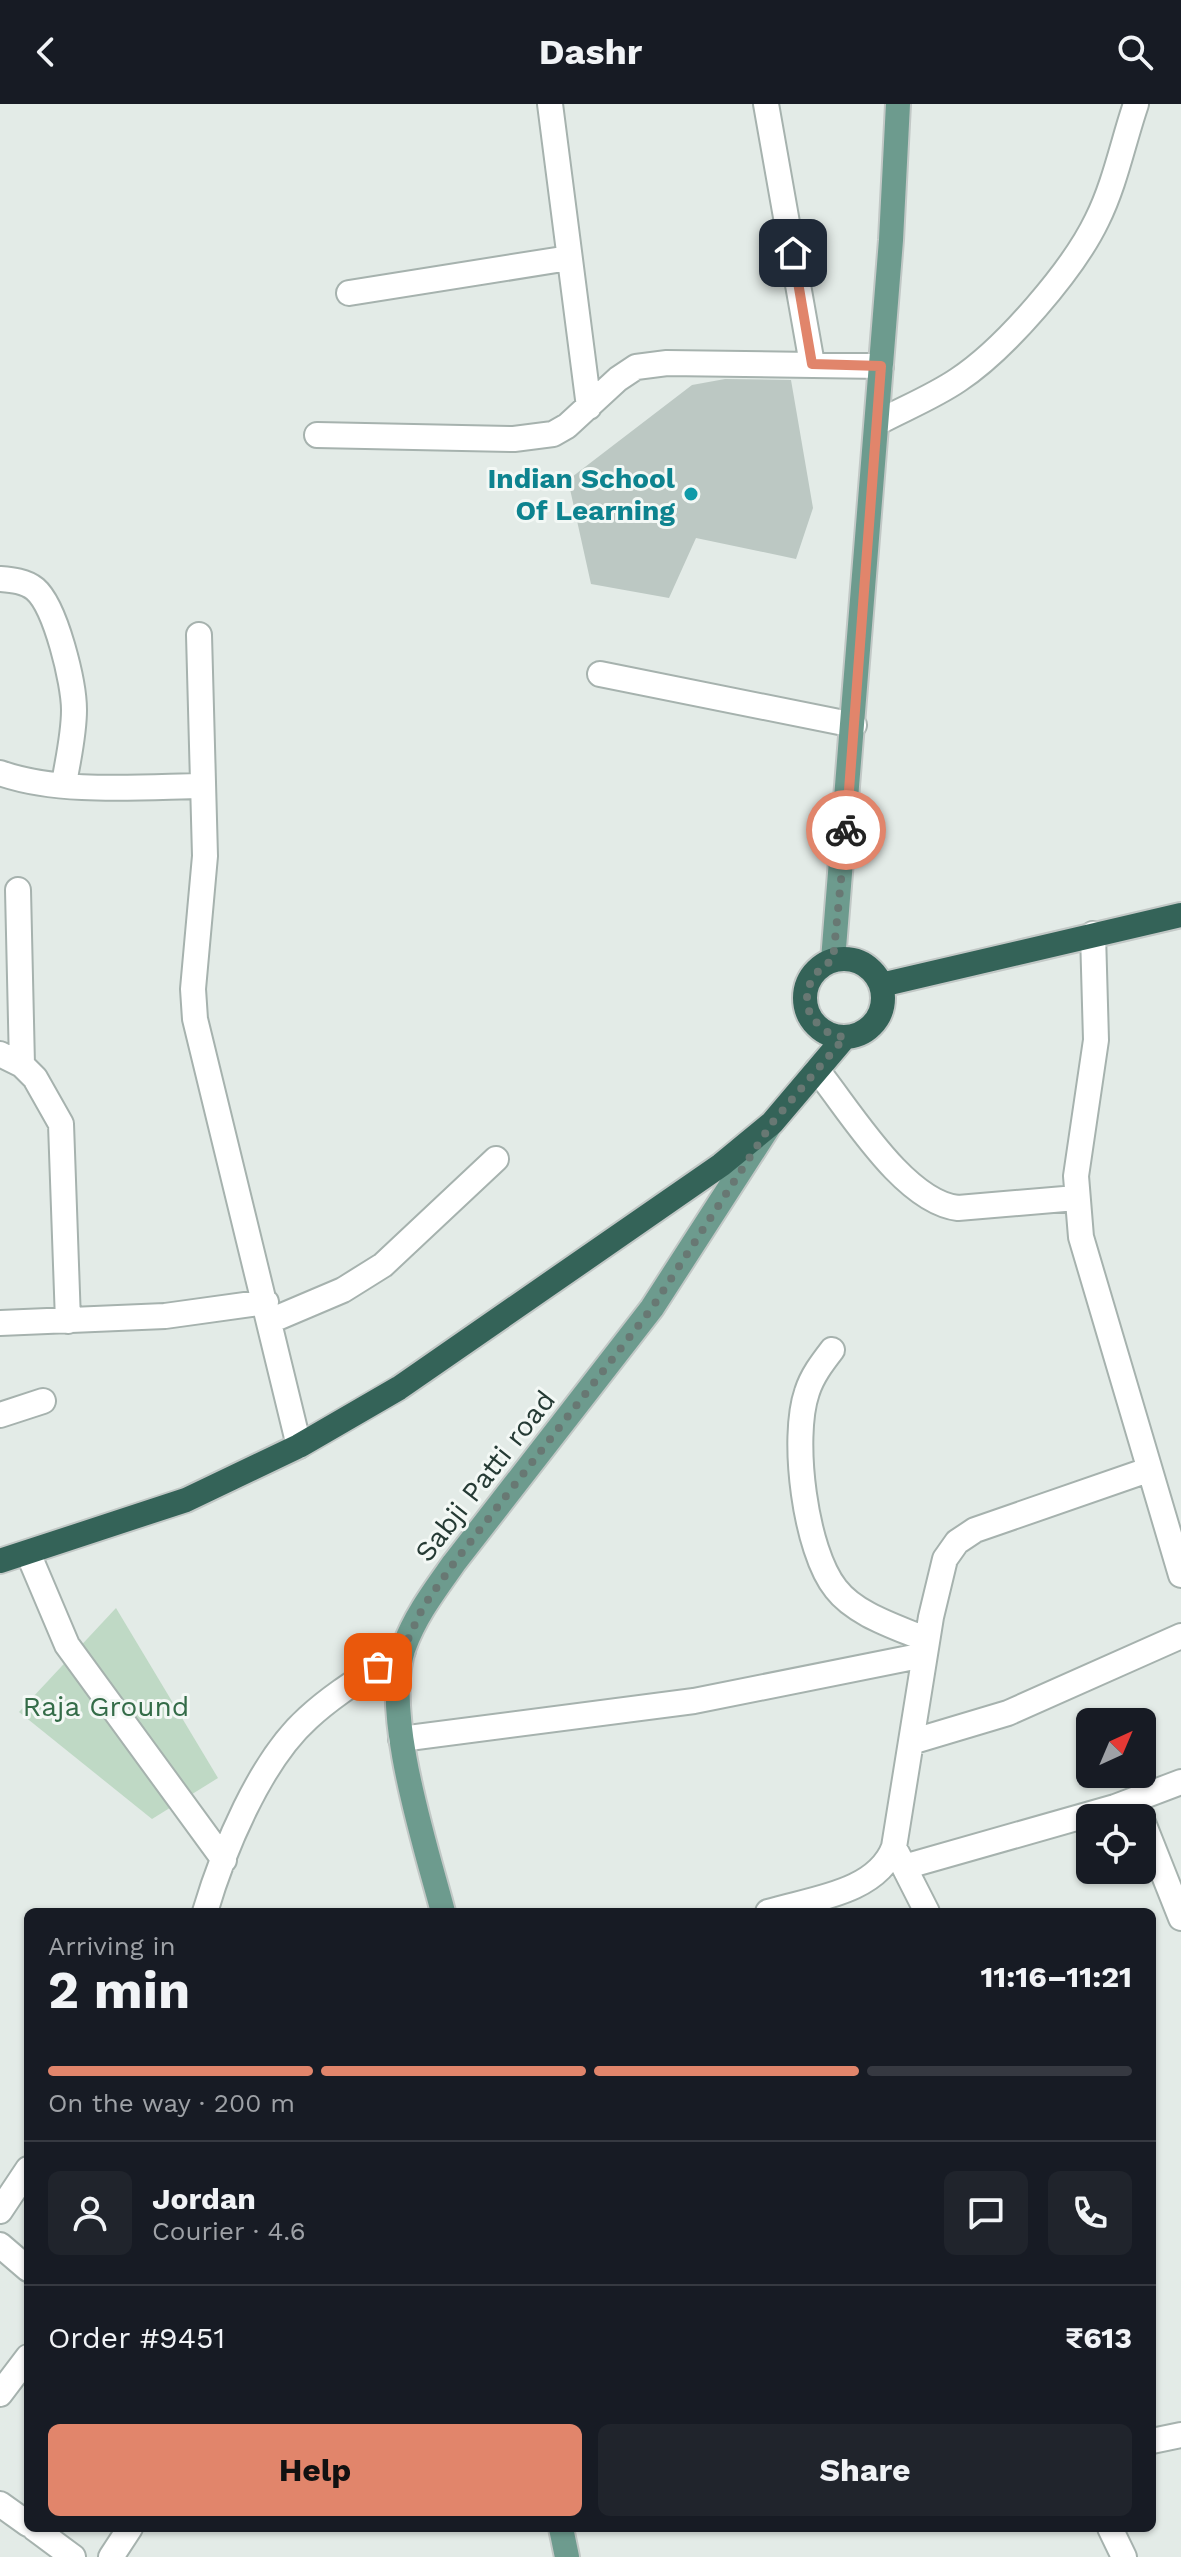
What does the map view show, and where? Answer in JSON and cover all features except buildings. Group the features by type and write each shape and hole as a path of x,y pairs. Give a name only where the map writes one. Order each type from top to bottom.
{"highway":[{"path":"881,985 1181,915"},
{"path":"0,1561 186,1500 299,1446 462,1347 683,1194 772,1123 845,1037 868,1029 876,1021 883,997 881,985 862,963 833,960 811,977 806,990 806,1004 819,1027 845,1037"}],"main road":[{"path":"833,960 877,423 898,104"},
{"name":"Sabji Patti road","path":"442,1908 401,1739 403,1650 423,1607 652,1308 772,1123"},
{"path":"562,2532 567,2557"}],"street":[{"path":"550,104 589,407"},
{"path":"766,104 812,364"},
{"path":"877,423 958,380 994,350 1056,282 1086,243 1099,216 1136,104"},
{"path":"349,293 569,258"},
{"path":"317,435 514,439 553,434 636,367 703,362 881,366"},
{"path":"0,579 19,581 35,589 51,615 72,685 74,708 64,784"},
{"path":"199,635 205,856 193,989 195,1019 299,1446"},
{"path":"600,674 854,725"},
{"path":"0,773 18,780 64,784 203,786"},
{"path":"18,890 22,1065"},
{"path":"1093,934 1096,1040 1076,1198 1081,1237 1181,1575"},
{"path":"0,1054 22,1065 55,1107 61,1124 68,1321"},
{"path":"817,1070 907,1181 924,1197 941,1206 958,1208 1076,1198"},
{"path":"0,1323 268,1312 343,1290 383,1265 496,1159"},
{"path":"832,1350 813,1376 802,1412 803,1496 826,1574 849,1603 926,1648"},
{"path":"0,1415 43,1401"},
{"path":"925,1908 899,1857 911,1742 926,1648 945,1559 957,1542 975,1530 1148,1470"},
{"path":"28,1553 67,1645 224,1860"},
{"path":"911,1742 1008,1713 1181,1636"},
{"path":"401,1739 694,1701 926,1648"},
{"path":"206,1908 224,1860 286,1740 327,1701 403,1650"},
{"path":"1151,1804 1181,1782"},
{"path":"780,1908 876,1876 899,1857 1076,1825"},
{"path":"1156,1856 1181,1918"},
{"path":"0,2211 24,2175"},
{"path":"0,2245 24,2266"},
{"path":"0,2394 24,2362"},
{"path":"1156,2440 1181,2435"},
{"path":"0,2504 24,2521"},
{"path":"39,2532 73,2557"},
{"path":"111,2557 127,2532"},
{"path":"1112,2532 1124,2557"}],"green space":[{"name":"Raja Ground","path":"116,1608 218,1778 152,1819 19,1712"}],"way so far":[{"path":"378,1667 403,1650 423,1607 454,1563 611,1364 652,1308 772,1123 845,1037 831,1035 810,1017 806,990 811,977 833,960 846,830"}],"place":[{"name":"Indian School Of Learning","path":"691,494"}],"route":[{"path":"793,253 812,364 881,366 846,830"}]}
